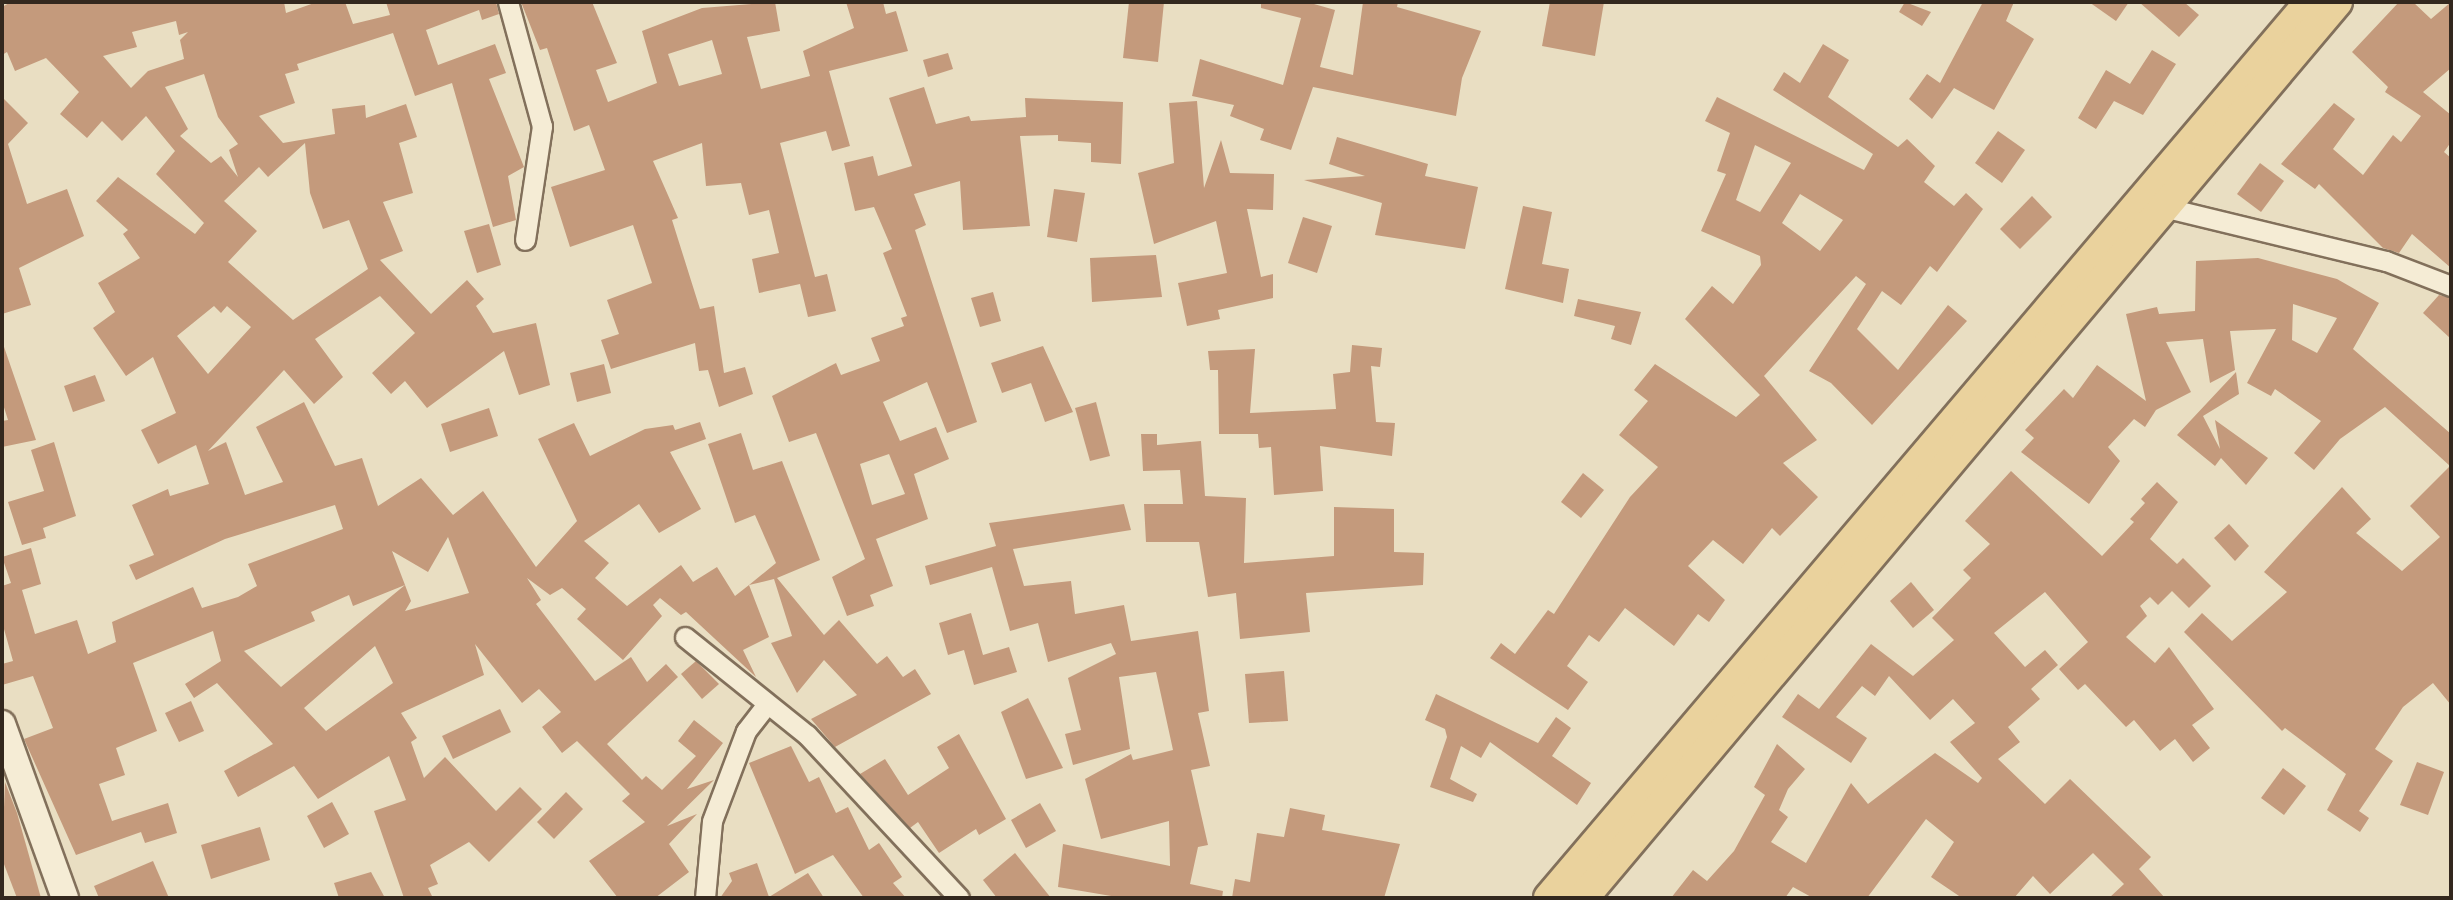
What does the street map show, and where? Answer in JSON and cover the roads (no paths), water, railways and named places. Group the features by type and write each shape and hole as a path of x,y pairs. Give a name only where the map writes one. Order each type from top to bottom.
{"main road":[{"path":"1549,898 2310,2"},
{"path":"1583,898 2337,2"}],"street":[{"path":"508,2 542,126 525,240"},
{"path":"2166,208 2386,261 2451,286"},
{"path":"684,637 818,745 959,898"},
{"path":"705,898 712,821 746,731 766,704"},
{"path":"2,724 65,898"}]}
